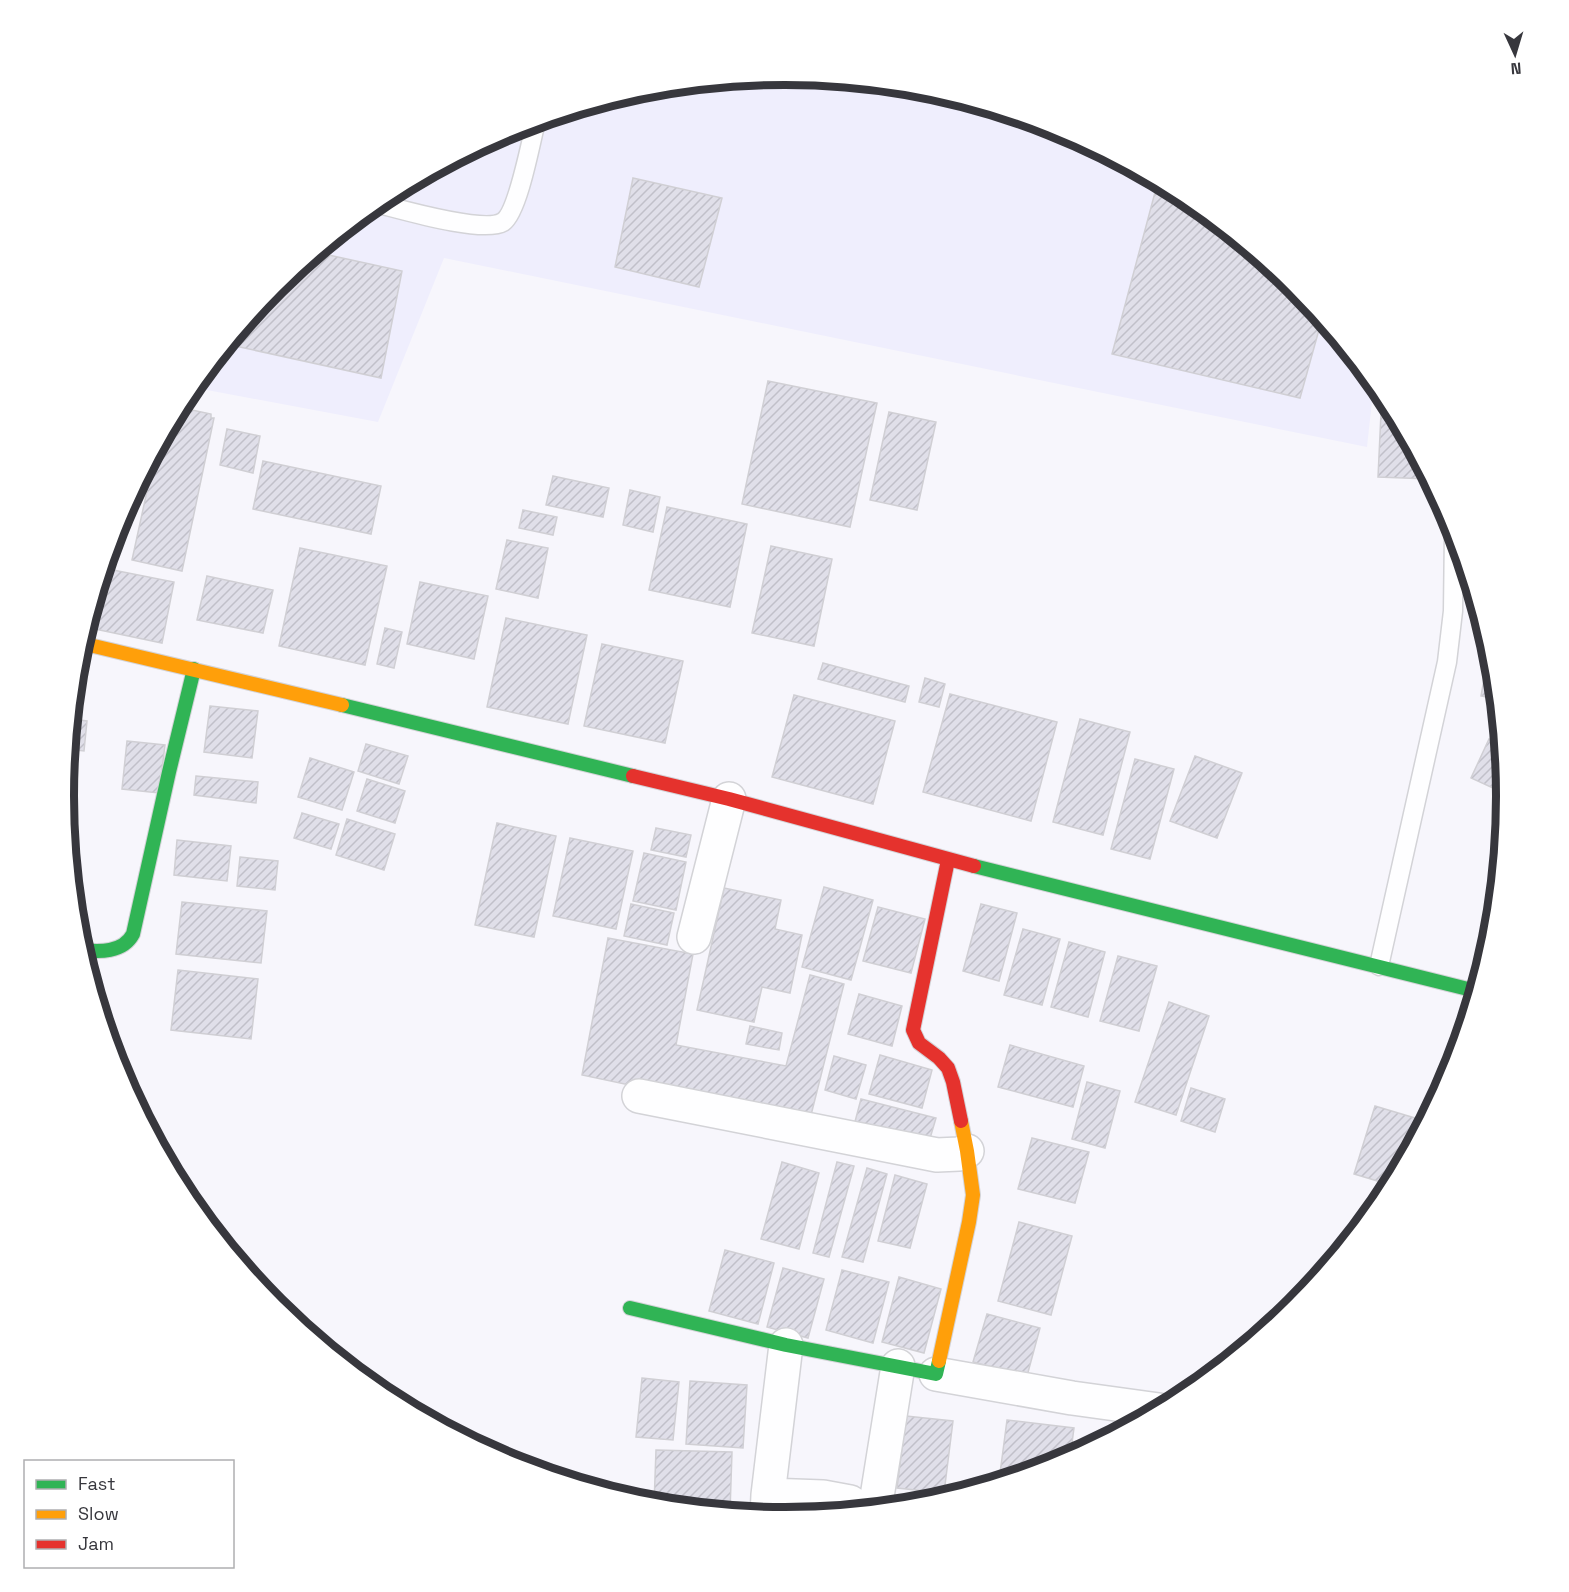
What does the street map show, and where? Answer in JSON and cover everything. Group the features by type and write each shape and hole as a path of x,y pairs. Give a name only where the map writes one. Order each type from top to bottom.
{"street":[{"path":"90,645 729,799 948,860 1468,989"},
{"path":"91,951 122,947 131,940 135,930 194,669"},
{"path":"694,938 729,799"},
{"path":"936,1374 969,1222 972,1195 967,1151 953,1082 948,1068 919,1043 914,1030 948,860"},
{"path":"639,1096 937,1155 959,1154 967,1151"},
{"path":"630,1308 786,1345 1072,1398 1146,1408"},
{"path":"786,1345 767,1505 823,1497 852,1503"},
{"path":"876,1501 898,1366"}],"lane":[{"path":"388,206 453,222 486,226 502,222 510,212 516,198 533,131"},
{"path":"1379,966 1447,662 1453,611 1454,556"}],"shaded area":[{"path":"784,85 877,91 969,109 1057,139 1099,158 1180,205 1253,261 1319,327 1373,396 1367,447 444,258 378,422 202,389 250,327 316,261 389,205 470,158 512,139 600,109 692,91"}],"building":[{"path":"633,178 722,198 699,287 615,267"},
{"path":"1156,190 1217,232 1253,261 1320,328 1300,398 1112,354"},
{"path":"325,254 402,271 381,378 234,346 282,293"},
{"path":"768,381 877,403 850,527 742,504"},
{"path":"188,409 211,414 211,418 214,418 182,571 132,560 147,491 143,490 147,482"},
{"path":"1381,409 1420,479 1378,477"},
{"path":"889,412 936,422 917,510 870,500"},
{"path":"227,429 260,436 253,473 220,465"},
{"path":"263,461 381,486 371,534 253,509"},
{"path":"553,476 609,488 603,517 546,505"},
{"path":"630,490 660,497 653,532 623,525"},
{"path":"667,507 747,524 730,607 649,590"},
{"path":"523,510 557,517 553,535 519,528"},
{"path":"507,540 548,548 538,598 496,589"},
{"path":"771,546 832,559 814,646 752,633"},
{"path":"300,548 387,566 365,665 279,646"},
{"path":"110,569 174,582 162,643 94,629"},
{"path":"207,576 273,590 263,633 197,620"},
{"path":"420,582 488,596 474,659 407,644"},
{"path":"506,618 587,635 568,724 487,707"},
{"path":"385,628 402,632 394,668 377,664"},
{"path":"602,644 683,661 665,743 584,726"},
{"path":"823,663 909,686 905,702 818,679"},
{"path":"1485,675 1488,697 1481,696"},
{"path":"925,678 945,684 939,707 919,702"},
{"path":"950,694 1057,722 1031,821 923,792"},
{"path":"794,695 895,721 873,804 772,777"},
{"path":"210,706 258,711 252,758 204,752"},
{"path":"1080,719 1130,732 1103,835 1053,822"},
{"path":"78,720 87,721 84,751 75,750"},
{"path":"1489,739 1493,741 1496,789 1471,778"},
{"path":"127,741 165,745 159,793 122,789"},
{"path":"366,744 408,756 399,784 358,771"},
{"path":"1195,756 1242,773 1217,838 1170,821"},
{"path":"310,758 354,772 342,810 298,797"},
{"path":"1135,759 1174,769 1150,859 1111,849"},
{"path":"196,776 258,782 256,803 194,795"},
{"path":"367,779 405,791 395,823 357,811"},
{"path":"302,813 339,824 331,849 294,838"},
{"path":"347,819 395,834 384,870 336,855"},
{"path":"497,823 556,836 534,937 475,925"},
{"path":"656,828 691,835 686,857 651,850"},
{"path":"570,838 633,851 616,929 553,916"},
{"path":"177,840 231,846 227,881 174,875"},
{"path":"644,853 686,862 676,910 633,901"},
{"path":"240,857 278,861 275,890 237,886"},
{"path":"824,887 873,900 851,980 802,967"},
{"path":"724,888 781,900 775,929 802,935 790,993 762,987 754,1022 697,1010"},
{"path":"182,902 267,911 261,963 176,954"},
{"path":"631,904 674,913 667,945 624,936"},
{"path":"981,904 1017,913 999,981 963,971"},
{"path":"878,907 925,919 911,973 863,961"},
{"path":"1023,929 1060,939 1042,1005 1004,995"},
{"path":"608,938 693,954 676,1045 786,1066 810,975 844,984 809,1123 582,1075"},
{"path":"1069,942 1105,952 1088,1017 1051,1007"},
{"path":"1118,956 1157,966 1139,1031 1100,1021"},
{"path":"178,970 258,979 251,1039 171,1030"},
{"path":"859,994 902,1006 892,1046 848,1034"},
{"path":"1169,1002 1209,1016 1176,1115 1135,1102"},
{"path":"750,1026 782,1033 779,1050 746,1044"},
{"path":"1010,1045 1084,1066 1073,1107 998,1087"},
{"path":"880,1055 932,1070 922,1108 869,1094"},
{"path":"834,1056 866,1065 856,1099 825,1090"},
{"path":"1087,1082 1120,1091 1105,1148 1072,1139"},
{"path":"1191,1088 1225,1099 1215,1132 1181,1121"},
{"path":"861,1099 936,1118 926,1152 852,1133"},
{"path":"1375,1106 1417,1119 1381,1182 1354,1174"},
{"path":"1032,1138 1089,1152 1075,1203 1018,1189"},
{"path":"782,1162 819,1173 799,1249 761,1239"},
{"path":"837,1162 854,1166 829,1257 813,1253"},
{"path":"867,1168 887,1174 863,1262 842,1257"},
{"path":"895,1175 927,1184 910,1248 878,1241"},
{"path":"1019,1222 1072,1236 1051,1315 998,1301"},
{"path":"725,1250 774,1263 758,1324 709,1311"},
{"path":"783,1268 824,1279 808,1338 767,1327"},
{"path":"842,1270 889,1282 873,1343 826,1330"},
{"path":"899,1277 941,1289 924,1353 882,1342"},
{"path":"987,1314 1040,1328 1027,1376 973,1362"},
{"path":"642,1378 679,1382 673,1440 636,1437"},
{"path":"690,1381 747,1385 743,1448 686,1444"},
{"path":"906,1416 953,1421 945,1488 930,1492 897,1488"},
{"path":"1007,1420 1074,1428 1072,1446 1000,1473"},
{"path":"656,1450 732,1452 730,1504 654,1494"}],"traffic: fast":[{"path":"91,951 117,948 129,940 133,934 194,669"},
{"path":"342,705 633,776"},
{"path":"974,866 1468,989"},
{"path":"630,1308 786,1345 936,1374 939,1361"}],"traffic: slow":[{"path":"90,645 342,705"},
{"path":"939,1361 973,1195 961,1121"}],"traffic: jam":[{"path":"633,776 729,799 974,866"},
{"path":"948,860 913,1030 919,1043 948,1068 961,1121"}]}
